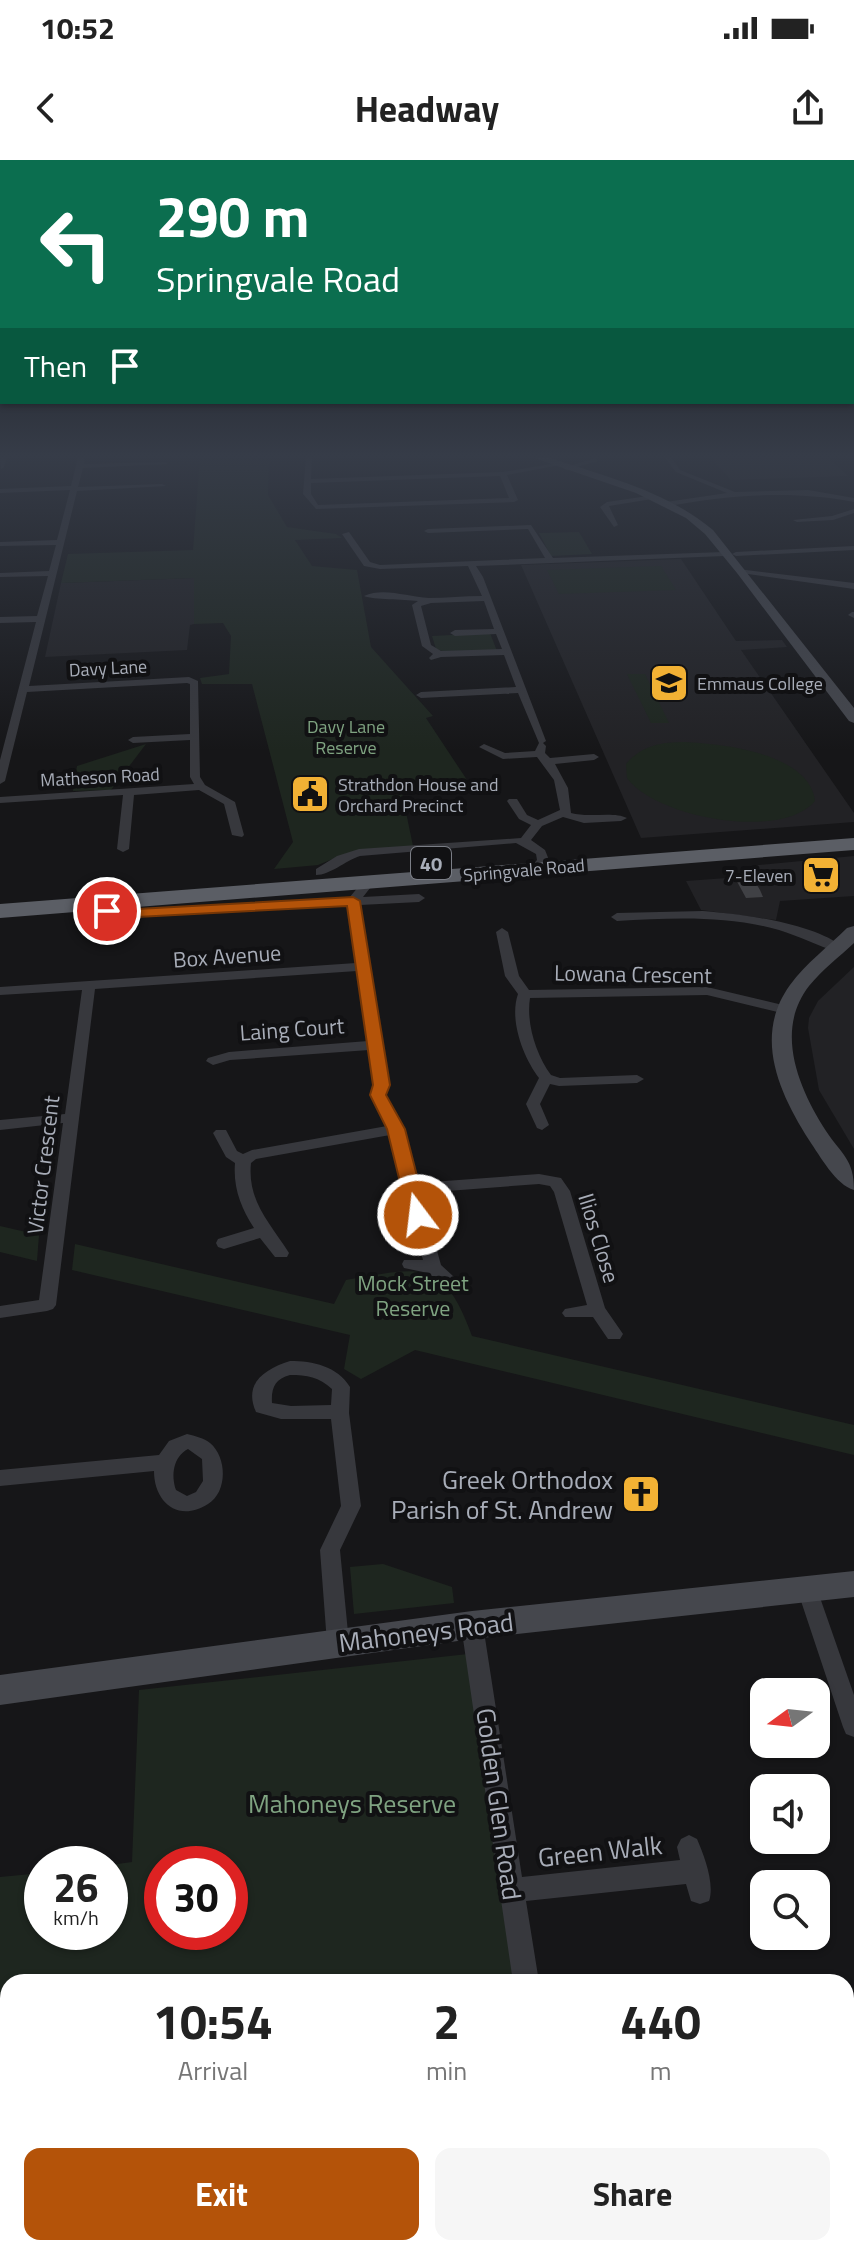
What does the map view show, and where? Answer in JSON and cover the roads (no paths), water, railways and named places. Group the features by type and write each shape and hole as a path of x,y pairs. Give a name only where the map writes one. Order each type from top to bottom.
{"highway":[{"name":"Springvale Road","path":"0,911 368,883 854,830"},
{"name":"Springvale Road","path":"0,896 320,872 854,844"}],"main road":[{"path":"731,555 854,718"},
{"path":"846,940 802,983 786,1010 781,1039 787,1075 820,1139 854,1182"},
{"name":"Mahoneys Road","path":"0,1690 472,1625 854,1584"}],"street":[{"path":"0,781 58,555"},
{"path":"361,555 367,564 380,567 676,555"},
{"path":"547,555 549,559"},
{"path":"733,555 854,586"},
{"path":"475,562 543,751 564,792 564,814"},
{"path":"0,575 53,573"},
{"path":"368,596 397,595 425,600 486,598"},
{"path":"425,600 416,605 427,646 437,656 508,652"},
{"path":"0,620 41,619"},
{"path":"455,633 499,631"},
{"name":"Davy Lane","path":"23,689 193,682 197,688 196,737"},
{"path":"421,695 522,690"},
{"path":"133,740 196,737 194,774 201,787 229,802 238,835"},
{"path":"484,747 503,756"},
{"path":"487,763 503,756 543,751 594,757"},
{"name":"Matheson Road","path":"0,800 201,787"},
{"path":"123,849 129,793"},
{"path":"513,801 523,817 538,824"},
{"path":"539,862 524,841 538,824 564,814 584,820 621,818"},
{"name":"Springvale Road","path":"320,872 341,858 359,853 524,841"},
{"path":"368,883 353,901 382,1085 378,1095 396,1129 433,1268"},
{"name":"Springvale Road","path":"99,904 107,911 137,913 419,898"},
{"path":"612,918 698,913 737,916 846,940"},
{"path":"501,929 512,976 525,994 521,1001 522,1016 538,1071 546,1078 559,1082 643,1079"},
{"name":"Box Avenue","path":"0,991 361,967"},
{"name":"Victor Crescent","path":"0,1312 47,1305 89,984"},
{"name":"Lowana Crescent","path":"525,994 707,991 786,1010"},
{"name":"Laing Court","path":"213,1061 229,1056 376,1045"},
{"path":"542,1125 533,1104 546,1078"},
{"path":"0,1125 71,1118"},
{"path":"281,1253 247,1203 241,1174 243,1161 252,1155 396,1129"},
{"path":"221,1133 231,1154 243,1161"},
{"name":"Ilios Close","path":"410,1189 539,1179 555,1182 562,1191 597,1310 614,1334"},
{"path":"224,1243 264,1231"},
{"path":"410,1264 433,1268 457,1287"},
{"name":"Ilios Close","path":"571,1313 597,1310"},
{"path":"338,1643 330,1550 351,1506 340,1413"},
{"path":"0,1478 166,1462"},
{"path":"807,1589 854,1727"},
{"name":"Golden Glen Road","path":"472,1625 525,1974"},
{"name":"Green Walk","path":"512,1890 694,1870"}],"place":[{"name":"Emmaus College","path":"669,683"},
{"name":"Strathdon House and Orchard Precinct","path":"310,794"},
{"name":"7-Eleven","path":"821,875"},
{"name":"Greek Orthodox Parish of St. Andrew","path":"641,1494"}],"park label":[{"name":"Davy Lane Reserve","path":"346,736"},
{"name":"Mock Street Reserve","path":"413,1296"},
{"name":"Mahoneys Reserve","path":"352,1803"}]}
